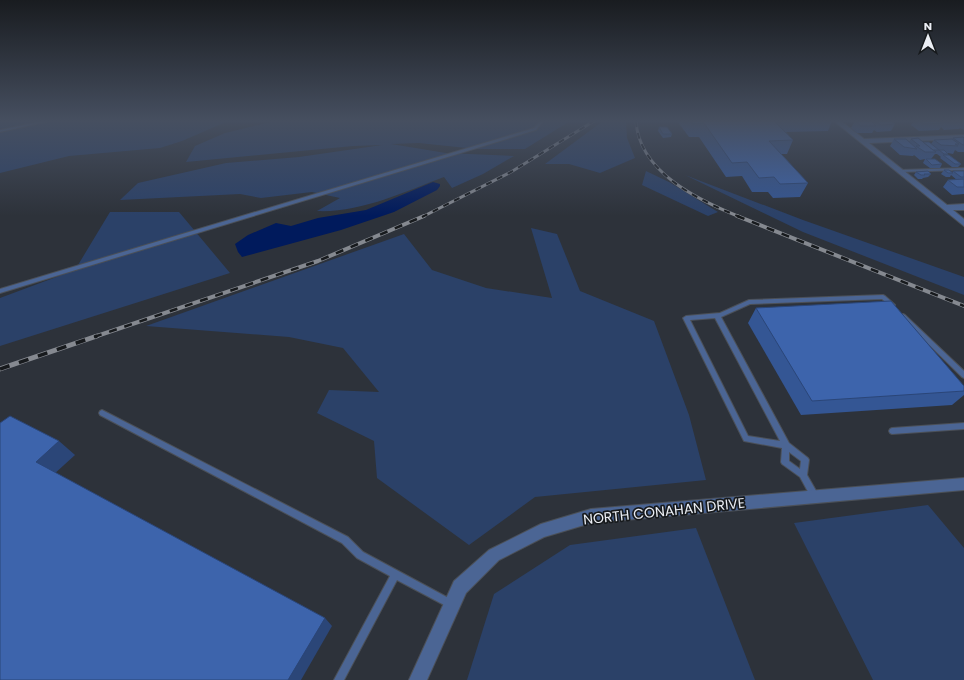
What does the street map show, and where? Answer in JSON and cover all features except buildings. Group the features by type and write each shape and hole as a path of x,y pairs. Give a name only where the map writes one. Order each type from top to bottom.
{"street":[{"path":"876,153 964,223"},
{"path":"946,208 964,207"},
{"name":"NORTH CONAHAN DRIVE","path":"418,680 460,587 494,555 541,531 584,518 693,506 964,484"}],"lane":[{"path":"0,291 457,153"},
{"path":"899,171 964,169"},
{"path":"786,445 746,439 686,318 718,315 749,302 883,297 964,375"},
{"path":"718,315 786,445 805,460 803,474"},
{"path":"102,413 345,540 360,555 452,605"},
{"path":"892,431 964,426"},
{"path":"786,445 785,462 803,474 815,496"},
{"path":"339,680 396,574"}],"shaded area":[{"path":"0,153 106,153 69,156 0,173"},
{"path":"191,153 283,153 186,162"},
{"path":"329,153 444,153 514,156 483,174 452,188 444,177 398,195 366,205 333,211 317,211 340,198 312,192 261,198 240,194 120,200 138,183 226,163 299,157"},
{"path":"560,153 633,153 635,158 600,173 569,164 545,164"},
{"path":"646,171 669,182 718,212 708,216 642,185"},
{"path":"685,175 803,220 964,277 964,295 803,232"},
{"path":"433,182 440,184 437,190 394,212 341,230 242,257 235,244 248,235 276,223 291,226 318,218 366,210"},
{"path":"110,212 179,212 230,273 0,346 0,298 75,270"},
{"path":"531,228 557,234 580,291 654,321 689,415 706,480 535,497 469,545 377,478 374,441 317,413 329,390 379,392 343,348 289,337 146,326 404,234 432,270 486,288 552,298"},
{"path":"928,505 964,548 964,680 873,680 794,523"},
{"path":"696,528 755,680 467,680 494,594 570,545"}],"railway":[{"path":"424,216 511,172 542,153"},
{"path":"647,153 659,169 673,182 706,202 740,217"},
{"path":"94,337 318,261 424,216"},
{"path":"737,216 964,306"},
{"path":"0,369 97,336"}]}
